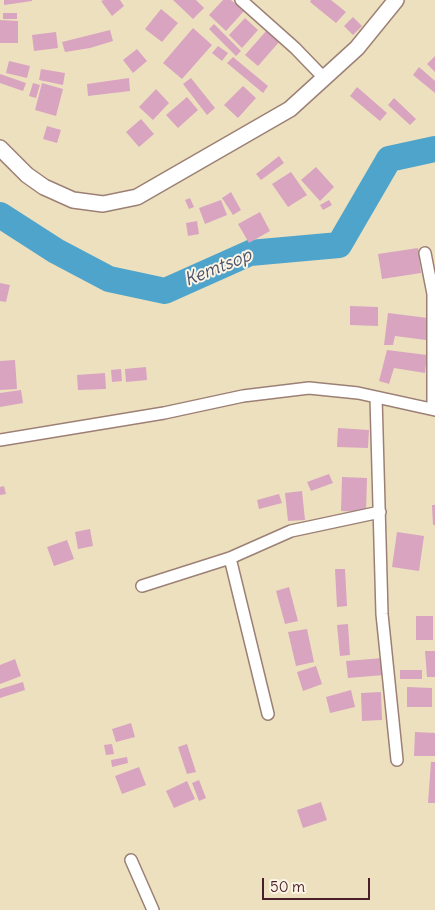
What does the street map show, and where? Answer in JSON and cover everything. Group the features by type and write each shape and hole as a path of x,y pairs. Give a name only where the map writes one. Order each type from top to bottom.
{"street":[{"path":"241,0 325,79"},
{"path":"0,148 27,175 44,187 73,200 103,204 137,198 290,109 358,48 396,0"},
{"path":"0,440 164,413 243,396 309,388 358,393 434,410 433,294 425,254"},
{"path":"376,397 382,614 397,760"},
{"path":"142,586 230,558 291,531 380,512"},
{"path":"230,558 268,714"},
{"path":"131,860 153,910"}],"building":[{"path":"4,0 32,0 32,1 4,5"},
{"path":"120,0 124,6 112,16 101,1"},
{"path":"173,0 196,0 204,8 193,19"},
{"path":"223,0 231,0 244,11 226,31 209,15"},
{"path":"311,0 331,0 346,12 336,23 310,2"},
{"path":"161,9 178,23 162,42 145,29"},
{"path":"3,13 17,13 17,19 3,19"},
{"path":"353,17 362,26 353,35 344,26"},
{"path":"245,18 258,30 242,48 229,35"},
{"path":"0,20 18,21 18,43 0,43"},
{"path":"214,24 241,51 236,56 209,29"},
{"path":"193,28 212,45 182,79 163,63"},
{"path":"110,30 113,41 90,48 65,52 62,42"},
{"path":"267,30 280,41 258,66 245,55"},
{"path":"56,32 58,48 34,51 32,35"},
{"path":"218,46 228,53 222,61 212,53"},
{"path":"137,49 147,61 133,73 123,60"},
{"path":"435,56 435,72 427,64"},
{"path":"233,57 268,86 263,93 227,63"},
{"path":"9,61 30,66 27,78 6,73"},
{"path":"419,67 435,81 435,93 413,75"},
{"path":"41,69 65,73 63,85 39,80"},
{"path":"0,74 26,83 23,91 0,83"},
{"path":"129,78 130,91 88,96 87,84"},
{"path":"191,78 215,108 207,115 183,84"},
{"path":"33,83 40,85 36,98 29,96"},
{"path":"42,83 63,89 56,116 35,110"},
{"path":"243,86 256,98 238,118 224,105"},
{"path":"357,87 387,113 380,121 350,96"},
{"path":"156,89 169,103 153,120 139,107"},
{"path":"187,97 198,110 178,128 166,115"},
{"path":"394,98 416,119 410,125 388,105"},
{"path":"141,119 154,134 139,147 126,132"},
{"path":"47,126 61,130 57,143 43,139"},
{"path":"279,156 284,163 261,180 256,174"},
{"path":"316,167 334,187 320,201 301,180"},
{"path":"291,172 307,195 288,207 272,184"},
{"path":"231,192 241,210 233,215 222,198"},
{"path":"190,198 194,207 189,209 185,200"},
{"path":"221,200 227,215 205,224 199,208"},
{"path":"329,200 332,205 323,210 320,205"},
{"path":"260,212 270,231 249,243 238,224"},
{"path":"197,221 199,234 188,236 186,223"},
{"path":"418,248 421,273 382,279 378,254"},
{"path":"0,283 10,285 6,302 0,301"},
{"path":"350,306 378,307 378,326 350,325"},
{"path":"388,313 428,318 426,340 395,336 393,345 384,345"},
{"path":"387,350 427,355 425,373 394,368 389,384 379,381"},
{"path":"15,360 17,389 0,390 0,361"},
{"path":"146,367 147,380 126,382 125,369"},
{"path":"121,369 122,381 112,382 111,370"},
{"path":"105,373 106,389 78,390 77,375"},
{"path":"21,390 23,403 0,407 0,393"},
{"path":"338,428 369,430 368,448 337,447"},
{"path":"329,474 333,483 311,491 307,482"},
{"path":"342,477 367,478 366,512 341,511"},
{"path":"4,486 6,494 0,495 0,487"},
{"path":"302,491 305,520 288,521 285,493"},
{"path":"279,494 282,503 259,509 257,500"},
{"path":"432,505 435,505 435,525 433,525"},
{"path":"90,529 93,546 78,549 75,532"},
{"path":"397,532 424,536 419,571 392,567"},
{"path":"67,540 74,559 54,566 47,547"},
{"path":"335,569 345,569 347,606 337,607"},
{"path":"289,587 298,621 285,624 276,591"},
{"path":"416,616 433,616 433,640 416,640"},
{"path":"348,624 350,655 340,656 337,625"},
{"path":"307,629 314,662 296,666 288,632"},
{"path":"425,651 435,651 435,677 427,677"},
{"path":"383,658 384,675 348,678 346,661"},
{"path":"15,659 21,676 0,684 0,665"},
{"path":"316,666 322,684 303,691 297,672"},
{"path":"400,670 422,670 422,679 400,679"},
{"path":"23,682 25,690 0,698 0,689"},
{"path":"407,687 432,688 432,707 407,707"},
{"path":"351,690 355,707 330,713 326,697"},
{"path":"381,692 382,720 362,721 361,693"},
{"path":"131,723 135,737 116,742 112,729"},
{"path":"415,732 435,733 435,756 414,756"},
{"path":"112,744 114,754 106,755 104,745"},
{"path":"187,744 196,772 187,774 178,747"},
{"path":"127,757 128,763 112,767 111,760"},
{"path":"431,762 435,762 435,803 428,803"},
{"path":"139,767 146,785 122,794 115,776"},
{"path":"199,780 206,798 199,801 192,783"},
{"path":"187,781 195,799 174,808 166,791"},
{"path":"321,802 327,820 303,828 297,810"}],"waterway":[{"name":"Kemtsop","path":"0,215 56,251 109,279 165,291 250,253 339,245 389,159 435,149"}]}
